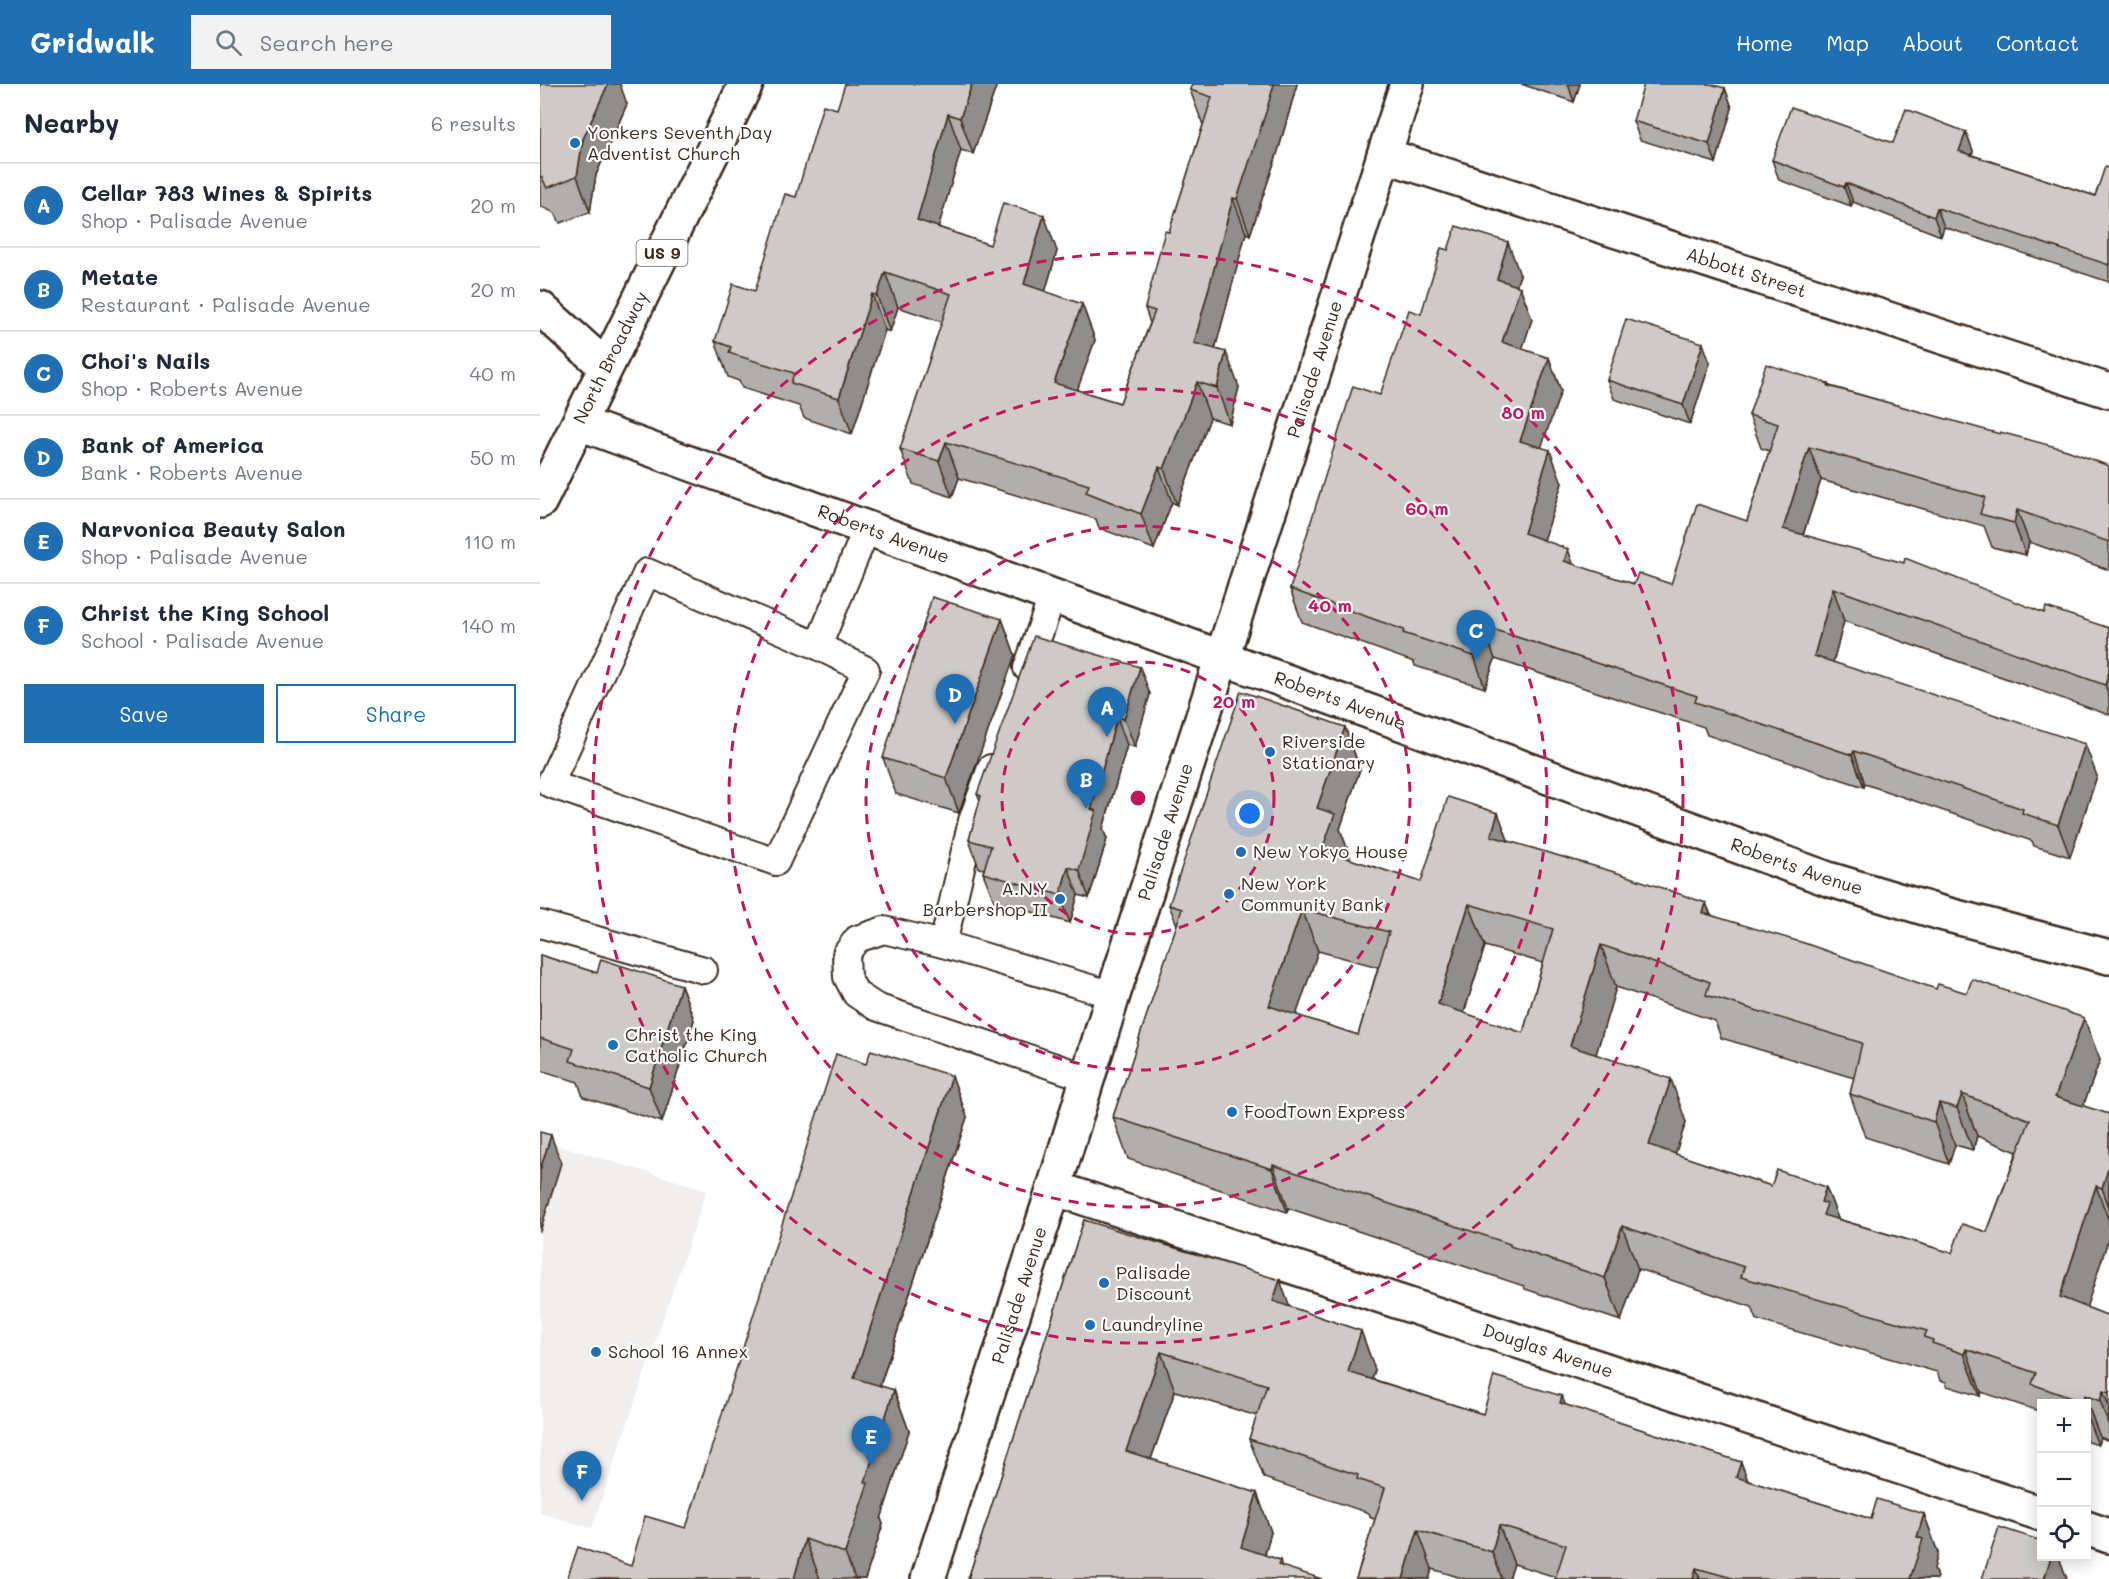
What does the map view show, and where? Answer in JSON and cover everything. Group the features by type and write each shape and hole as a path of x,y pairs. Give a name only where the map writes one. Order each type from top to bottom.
{"street":[{"name":"North Broadway","path":"540,501 746,84"},
{"name":"Palisade Avenue","path":"928,1579 1054,1188 1113,995 1407,84"},
{"name":"Abbott Street","path":"1384,155 2109,391"},
{"path":"540,308 605,366"},
{"name":"Roberts Avenue","path":"579,423 1828,879 1941,913 2109,957"},
{"name":"Douglas Avenue","path":"1054,1188 2037,1512"},
{"path":"2091,1530 2109,1536"}],"lane":[{"path":"818,646 867,528"},
{"path":"647,572 818,646 866,670 776,862 545,786 647,572"},
{"path":"1020,687 1052,597"},
{"path":"943,944 972,822 1000,743"},
{"path":"540,924 704,970"},
{"path":"1088,1078 876,1007 856,994 847,976 846,954 857,939 884,930 943,944 1113,995"}],"shaded area":[{"name":"School 16 Annex","path":"540,1140 707,1190 592,1528 540,1513"}],"building":[{"path":"540,84 608,84 583,139 577,176 547,188 540,177"},
{"path":"845,84 972,84 960,118 948,114 917,220 990,245 1003,203 1044,215 1024,284 1082,304 1054,383 1120,403 1155,311 1145,308 1165,231 1169,232 1212,97 1190,90 1192,84 1274,84 1237,199 1233,198 1194,343 1226,352 1217,388 1197,382 1164,469 1159,467 1141,514 1086,492 1089,485 946,442 939,461 900,449 951,294 885,272 877,296 872,294 839,398 791,383 794,373 729,353 731,347 715,341 733,284 755,291 785,194 796,197 823,105 837,109"},
{"path":"1644,84 1710,84 1725,88 1709,144 1633,121"},
{"path":"1791,107 1893,143 1906,109 1966,132 1959,151 2095,196 2105,167 2109,168 2109,265 1937,208 1934,217 1846,183 1844,187 1772,160"},
{"path":"1456,226 1508,242 1497,279 1520,287 1502,342 1549,358 1520,441 1550,450 1524,533 1568,549 1564,561 1634,584 1638,573 1671,584 1697,504 1747,521 1778,424 1749,415 1766,364 1829,384 1828,386 2000,434 2000,432 2067,450 2109,466 2109,542 2017,510 2014,523 1980,514 1985,497 1809,447 1783,529 1904,563 1905,558 2044,613 2046,607 2109,628 2109,672 2105,685 1833,588 1814,656 2085,744 2058,825 2022,813 2023,809 1854,751 1852,755 1695,702 1697,696 1483,626 1474,656 1403,633 1404,630 1290,589 1353,386 1380,395 1409,310 1421,314 1441,248 1448,250"},
{"path":"1626,319 1703,343 1683,405 1607,380"},
{"path":"932,597 1002,619 946,778 883,758"},
{"path":"1034,636 1140,667 1124,719 1117,717 1091,809 1096,811 1079,870 1068,867 1060,895 983,873 991,846 969,840 981,796 977,794"},
{"path":"1241,691 1345,727 1317,808 1335,814 1322,850 1421,882 1448,797 1498,813 1491,836 1621,874 1706,903 1703,913 1804,943 1936,989 1938,984 1967,993 1972,979 2084,1018 2055,1097 2109,1114 2109,1166 2102,1188 2096,1186 2060,1297 2109,1316 2109,1393 2103,1391 2100,1401 2084,1395 2083,1399 2074,1399 2032,1384 2036,1373 1966,1349 1964,1354 1932,1343 1933,1340 1924,1337 1927,1331 1741,1277 1744,1267 1622,1226 1605,1278 1273,1165 1272,1169 1113,1117 1182,909 1169,905","holes":["1469,904 1553,929 1523,1033 1438,1004","1302,909 1389,932 1358,1035 1269,1006","1601,945 1710,982 1706,995 1862,1043 1850,1094 1934,1122 1939,1103 1957,1108 1962,1094 2030,1120 1987,1232 1962,1224 1952,1253 1823,1215 1827,1204 1821,1202 1826,1187 1777,1170 1771,1186 1649,1145 1671,1079 1570,1046"]},
{"path":"540,955 597,973 601,959 681,985 649,1087 570,1061 574,1049 540,1038"},
{"path":"871,1050 952,1076 854,1378 894,1390 865,1482 868,1483 845,1553 805,1539 794,1579 567,1579 578,1547 631,1566 645,1516 686,1528 836,1054 866,1064"},
{"path":"540,1132 551,1135 540,1170"},
{"path":"1084,1220 1280,1280 1273,1301 1361,1331 1348,1372 1483,1414 1494,1376 1562,1396 1560,1403 1741,1462 1736,1477 1871,1519 1877,1499 1924,1514 1917,1537 1923,1539 1910,1579 1736,1579 1696,1568 1693,1579 1555,1579 1566,1545 1499,1525 1492,1552 1418,1530 1403,1579 1356,1579 1385,1488 1357,1479 1358,1475 1249,1439 1267,1385 1161,1352 1126,1451 1257,1493 1241,1547 1280,1560 1278,1565 1322,1579 968,1579"},
{"path":"1999,1527 2037,1539 2037,1561 2050,1561 2044,1579 1982,1579"}],"place":[{"name":"Yonkers Seventh Day Adventist Church","path":"575,143"},
{"name":"Choi's Nails","path":"1476,660"},
{"name":"Bank of America","path":"955,724"},
{"name":"Cellar 783 Wines & Spirits","path":"1107,737"},
{"name":"Riverside Stationary","path":"1270,752"},
{"name":"Metate","path":"1086,809"},
{"name":"New Yokyo House","path":"1241,852"},
{"name":"New York Community Bank","path":"1229,894"},
{"name":"A.N.Y Barbershop II","path":"1060,899"},
{"name":"Christ the King Catholic Church","path":"613,1045"},
{"name":"FoodTown Express","path":"1232,1112"},
{"name":"Palisade Discount","path":"1104,1283"},
{"name":"Laundryline","path":"1090,1325"},
{"name":"School 16 Annex","path":"596,1352"},
{"name":"Narvonica Beauty Salon","path":"871,1466"},
{"name":"Christ the King School","path":"582,1501"}]}
